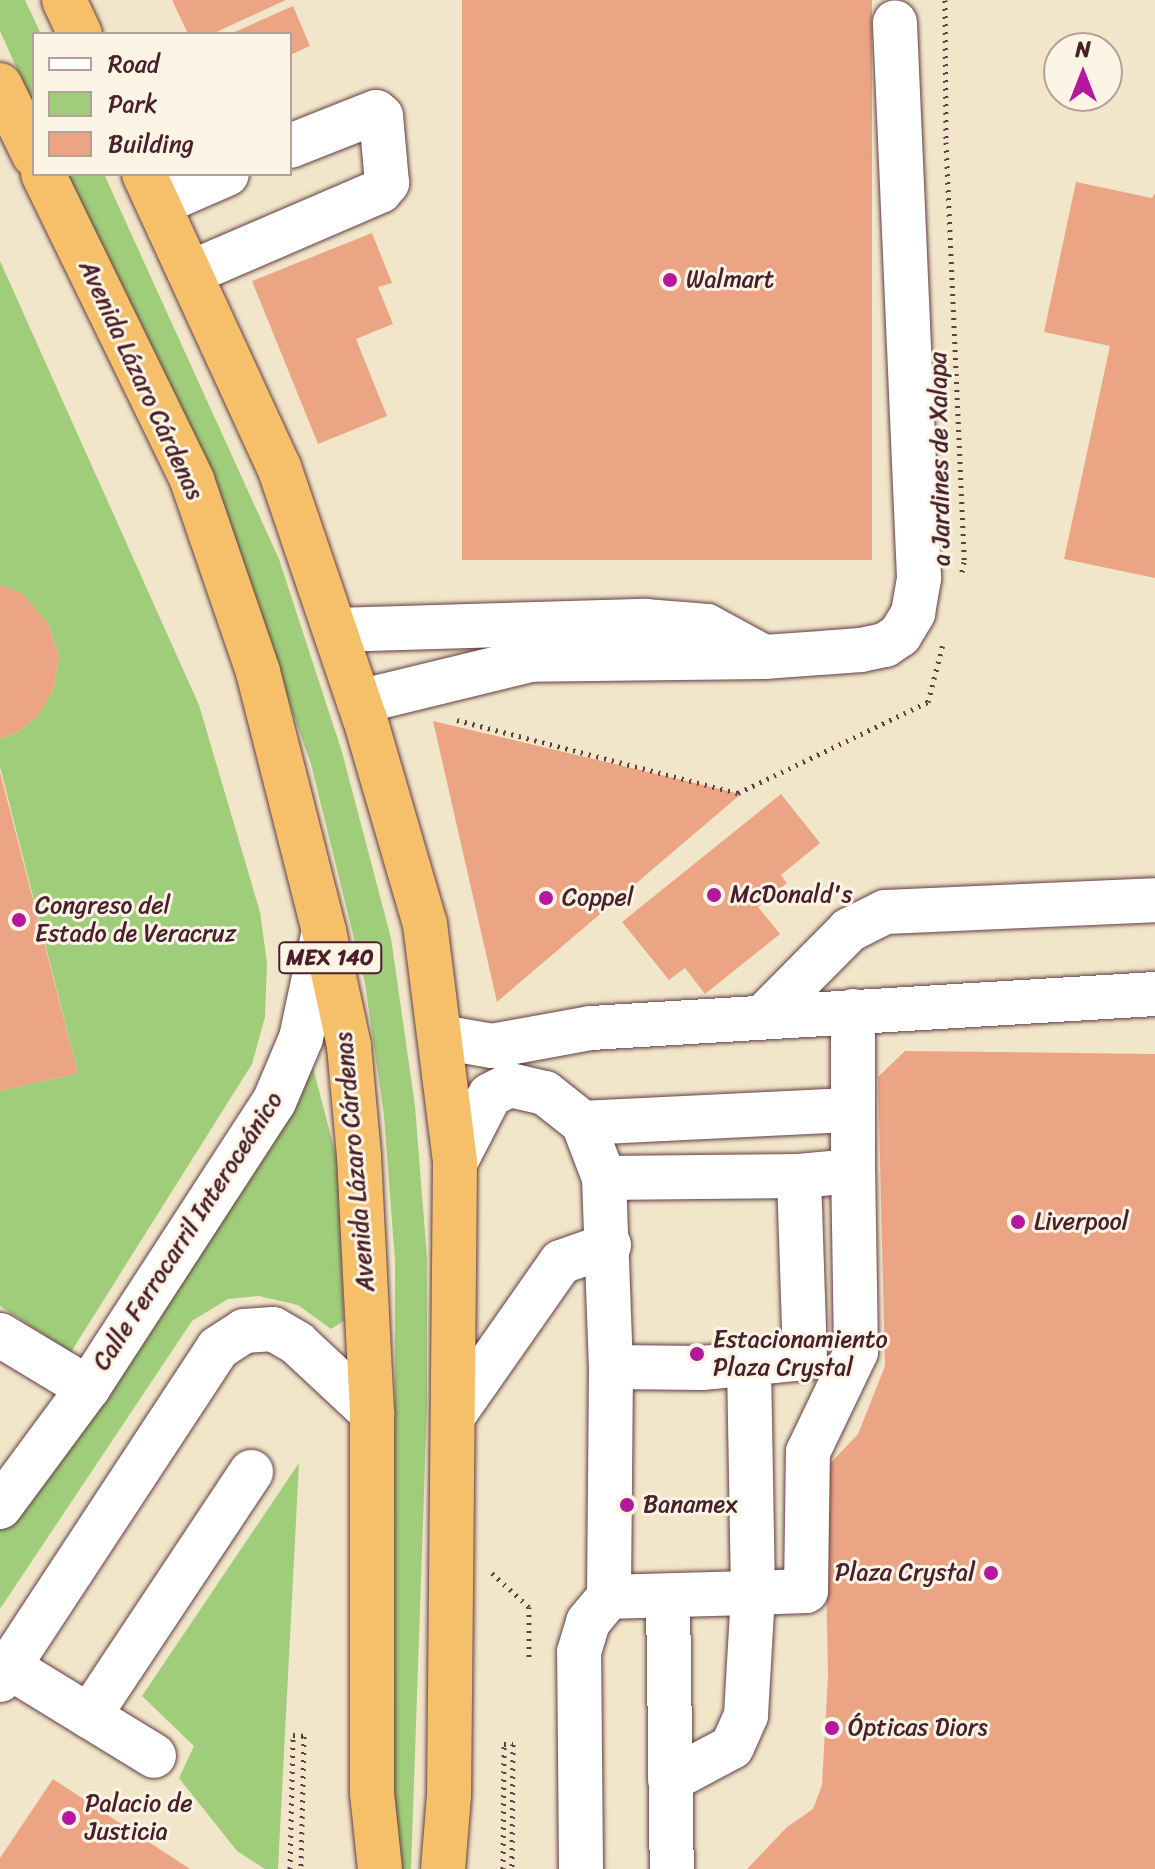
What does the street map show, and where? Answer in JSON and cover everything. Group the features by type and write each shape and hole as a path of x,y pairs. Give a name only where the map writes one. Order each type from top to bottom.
{"highway":[{"path":"64,0 79,32"},
{"path":"0,85 32,151"},
{"name":"Avenida Lázaro Cárdenas","path":"44,176 192,480 258,672 324,931 350,1062 359,1156 372,1413 372,1793 380,1869"},
{"path":"151,189 279,467 359,702 425,924 455,1163 449,1795 443,1869"},
{"name":"MEX 140","path":"358,1869 372,1793"},
{"path":"449,1795 461,1869"}],"street":[{"path":"359,702 531,660 764,657 861,650 885,645 900,635 913,613 919,578 895,23"},
{"path":"190,273 380,191 387,183 381,116 376,112 292,145"},
{"path":"151,189 217,176"},
{"path":"335,630 645,621 707,626 764,657"},
{"path":"765,1015 849,930 885,912 1155,900"},
{"name":"Calle Ferrocarril Interoceánico","path":"0,1507 88,1388 274,1102 301,1038 324,931"},
{"path":"441,1037 492,1046 591,1028 765,1015 1155,994"},
{"path":"609,1597 668,1598 806,1591 808,1452 856,1352 853,1011"},
{"path":"455,1163 490,1095 510,1085 545,1093 583,1123 604,1178 609,1245 611,1367 609,1597 588,1622 579,1652 581,1869"},
{"path":"583,1123 853,1110"},
{"path":"604,1178 799,1176 853,1171"},
{"path":"611,1367 749,1365 805,1358 799,1176"},
{"path":"453,1416 561,1262 609,1245"},
{"path":"154,1756 89,1716 4,1673 218,1348 244,1331 273,1329 297,1343 372,1413"},
{"path":"0,1335 88,1388"},
{"path":"670,1780 732,1747 746,1715 753,1593 749,1365"},
{"path":"89,1716 251,1472"},
{"path":"668,1598 672,1869"}],"path":[{"name":"a Jardines de Xalapa","path":"945,0 946,142 964,562 957,590"},
{"path":"452,719 738,793 928,702 946,632"},
{"path":"452,1538 529,1607 529,1661"},
{"path":"290,1869 293,1735 304,1736 301,1869"},
{"path":"503,1869 504,1744 513,1744 512,1869"}],"green space":[{"path":"0,0 25,0 40,32 32,32 32,103 0,31"},
{"path":"65,176 105,176 279,559 342,752 391,938 415,1106 427,1258 427,1406 411,1869 394,1869 395,1261 384,1116 365,983 311,764 244,575"},
{"path":"0,261 199,705 260,912 267,963 265,1017 252,1064 71,1352 0,1306 0,1091 78,1073 0,767 0,739 18,732 39,715 54,688 59,656 48,623 22,593 0,585"},
{"path":"307,1045 338,1163 344,1321 331,1329 298,1305 259,1296 228,1299 192,1321 0,1609 0,1520"},
{"path":"299,1463 278,1869 265,1869 237,1851 179,1778 194,1746 142,1696"}],"building":[{"path":"172,0 286,0 216,32 187,32"},
{"name":"Walmart","path":"462,0 872,0 872,560 462,560"},
{"path":"293,6 310,46 292,54 292,32 234,32"},
{"path":"1076,182 1152,198 1155,193 1155,578 1064,559 1110,346 1044,332"},
{"path":"372,233 392,283 378,287 393,324 356,339 387,416 318,444 252,281"},
{"path":"0,585 22,593 48,623 59,656 54,688 39,715 18,732 0,739"},
{"name":"Coppel","path":"433,721 741,794 497,1002"},
{"name":"Congreso del Estado de Veracruz","path":"0,772 78,1073 0,1091"},
{"name":"McDonald's","path":"781,794 820,843 781,875 787,883 758,907 780,934 705,994 685,968 669,980 622,922"},
{"name":"Plaza Crystal","path":"905,1051 1155,1054 1155,1869 747,1869 787,1827 813,1809 822,1785 828,1676 824,1470 858,1434 885,1366 878,1077"},
{"name":"Palacio de Justicia","path":"53,1779 190,1869 0,1869 0,1858"}],"place":[{"name":"Walmart","path":"670,280"},
{"name":"McDonald's","path":"714,895"},
{"name":"Coppel","path":"546,898"},
{"name":"Congreso del Estado de Veracruz","path":"19,920"},
{"name":"Liverpool","path":"1018,1222"},
{"name":"Estacionamiento Plaza Crystal","path":"697,1354"},
{"name":"Banamex","path":"627,1505"},
{"name":"Plaza Crystal","path":"991,1573"},
{"name":"Ópticas Diors","path":"832,1728"},
{"name":"Palacio de Justicia","path":"69,1818"}]}
